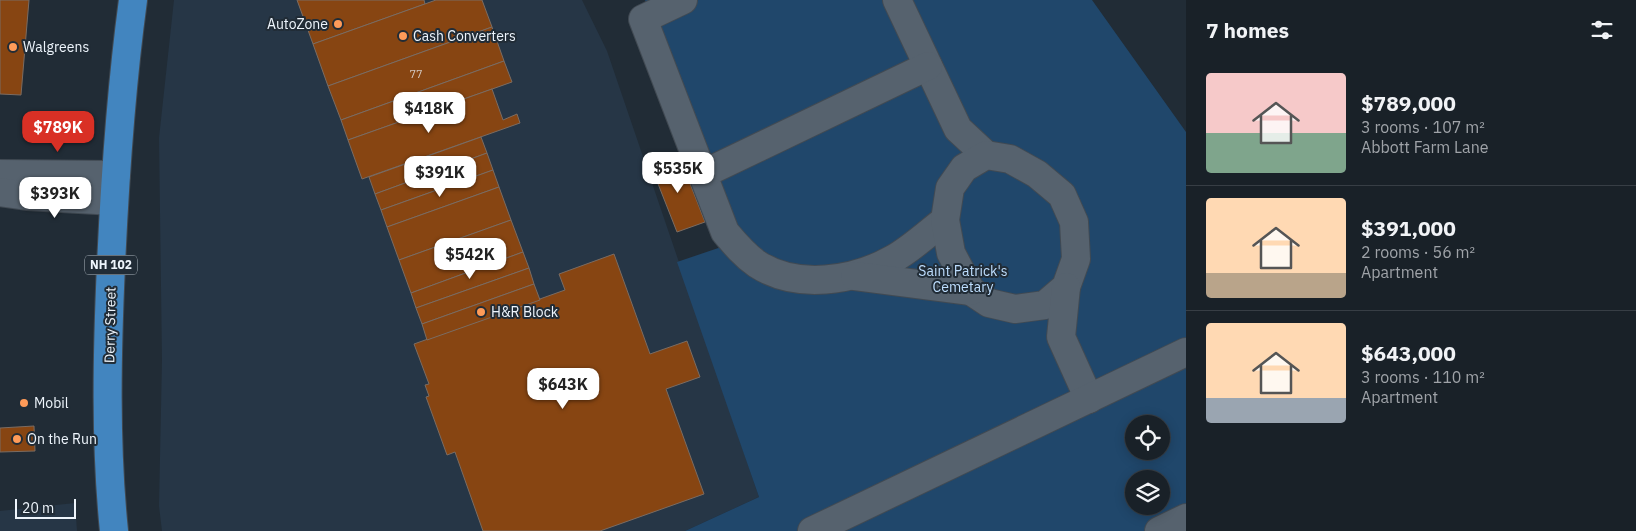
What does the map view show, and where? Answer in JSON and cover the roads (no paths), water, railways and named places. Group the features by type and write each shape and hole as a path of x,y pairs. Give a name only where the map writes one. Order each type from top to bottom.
{"main road":[{"name":"Derry Street","path":"114,531 109,477 108,332 115,188 133,0"}],"street":[{"path":"683,0 643,18 725,232 743,253 759,265 779,274 799,279 855,276 971,291 990,303 1015,309 1061,337"},
{"path":"897,0 958,130 975,161"},
{"path":"702,174 928,66"},
{"path":"971,291 951,253 945,220 950,188 975,161 1010,159 1037,174 1062,194 1074,222 1076,259 1066,288 1061,337 1089,399"},
{"path":"0,174 115,188"},
{"path":"0,192 27,196 115,188"},
{"path":"855,276 893,259 945,220"},
{"path":"1015,309 1045,305 1066,288"},
{"path":"812,531 1186,352"},
{"path":"1158,531 1186,518"}],"place":[{"name":"AutoZone","path":"338,24"},
{"name":"Cash Converters","path":"403,36"},
{"name":"Walgreens","path":"13,47"},
{"name":"H&R Block","path":"481,312"},
{"name":"Mobil","path":"24,403"},
{"name":"On the Run","path":"17,439"}],"park label":[{"name":"Saint Patrick's Cemetary","path":"963,280"}]}
